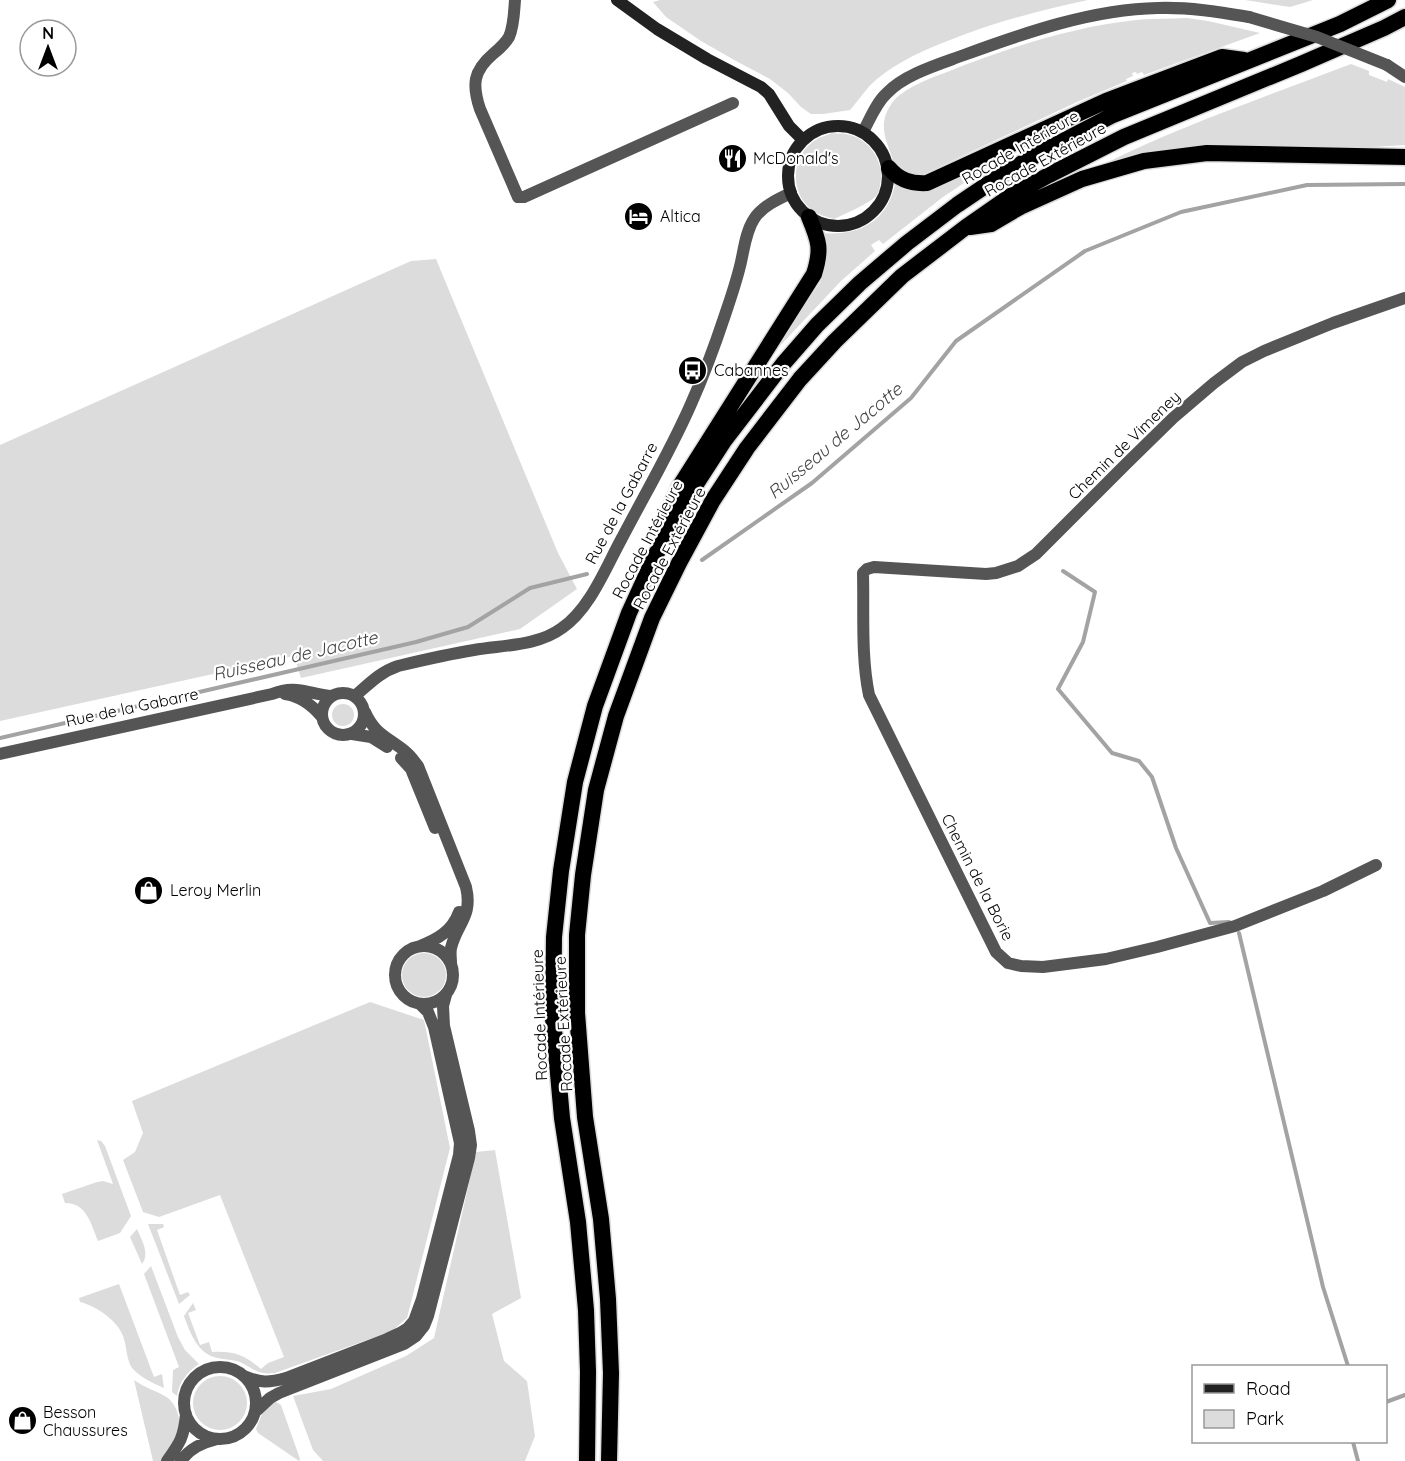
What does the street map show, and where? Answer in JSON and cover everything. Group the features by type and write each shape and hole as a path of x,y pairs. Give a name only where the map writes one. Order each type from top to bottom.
{"highway":[{"name":"Rocade Intérieure","path":"587,1461 586,1310 578,1222 562,1119 554,1017 554,937 561,871 575,782 595,706 629,613 655,556 691,492 724,441 783,363 860,283 957,205 1003,174 1113,115 1340,24 1388,0"},
{"name":"Rocade Extérieure","path":"609,1461 611,1373 608,1299 601,1219 585,1117 578,1024 577,946 583,875 596,790 616,716 652,618 713,500 747,448 800,379 835,341 902,276 966,227 1012,195 1124,137 1301,64 1405,17"},
{"path":"889,168 895,176 906,181 927,183 1106,100 1222,57 1248,60"},
{"path":"966,227 991,224 1020,207 1082,179 1144,161 1207,153 1405,157"},
{"path":"629,613 650,552 680,486 814,274 819,259 819,247 809,217"},
{"path":"576,1461 588,1372"},
{"path":"611,1373 619,1461"}],"main road":[{"path":"617,0 657,29 707,59 761,87 769,94 789,126 803,140"},
{"path":"832,126 848,126 863,132 875,141 884,154 889,168 888,185 882,201 872,214 857,223 841,226 824,224 809,217 798,206 791,193 788,179 789,165 794,152 803,140 816,131 832,126"}],"street":[{"path":"515,0 512,28 508,39 483,63 477,72 475,84 480,109 518,198 524,198 733,103"},
{"path":"863,132 886,93 898,83 934,66 1017,36 1102,14 1157,8 1190,9 1249,18 1317,37 1405,71"},
{"path":"1387,65 1405,77"},
{"name":"Rue de la Gabarre","path":"355,696 390,668 546,637 571,621 583,607 599,581 691,405 716,344 732,295 749,228 754,218 781,197 791,193"},
{"name":"Chemin de Vimeney","path":"863,573 874,567 986,574 1018,566 1036,554 1173,418 1242,362 1333,323 1405,298"},
{"name":"Chemin de la Borie","path":"863,573 864,642 869,695 996,952 1008,963 1043,967 1107,959 1157,948 1235,926 1323,891 1376,866"},
{"name":"Rue de la Gabarre","path":"0,754 286,689 293,688 332,696"},
{"path":"180,1461 199,1445 242,1432 255,1413 270,1398 279,1393 404,1344 416,1336 424,1326 432,1301 461,1191 471,1145 444,1026 443,1006 453,980 451,949 465,918 469,897 418,766 408,754 370,724 362,703 355,696 344,693 332,696 324,705 322,717 331,732 345,736 358,730 362,725 365,712"},
{"name":"Rue de la Gabarre","path":"272,694 290,695 305,700 322,717"},
{"path":"352,734 371,737 398,756 411,769 459,888 460,908 455,922 435,940 408,951 402,956 394,978 402,995 410,1001 429,1004 446,995"},
{"path":"420,946 430,946 438,950 446,955 451,963"},
{"path":"218,1439 196,1430 186,1413 184,1399 187,1389 201,1372 222,1367 234,1370 258,1382 271,1382 387,1340 408,1328 414,1321 422,1299 451,1188 460,1143 434,1028 428,1012 420,1004"},
{"path":"244,1376 255,1392 255,1413"},
{"path":"167,1461 184,1434 186,1413"}],"green space":[{"path":"660,0 1088,0 1001,22 940,44 885,73 870,86 850,110 811,114 770,79 701,41 666,17 653,2"},
{"path":"1245,0 1313,0 1290,7"},
{"path":"1187,18 1260,33 1144,75 1142,72 1132,73 1133,76 1126,79 1127,81 924,174 917,176 895,167 885,135 884,120 892,103 918,84 993,55 1064,33 1136,20"},
{"path":"1351,64 1369,71 1369,75 1387,82 1388,79 1405,87 1405,145 1341,149 1253,145 1207,146 1102,165 1194,124"},
{"path":"832,133 854,136 867,144 876,156 881,170 876,196 834,219 812,210 804,202 796,183 798,162 803,153 810,144"},
{"path":"1003,157 943,197 883,244 879,240 871,245 875,251 841,281 771,353 823,276 825,252 821,233 847,232 868,224 885,209 895,185 906,189"},
{"path":"436,259 558,553 577,589 520,629 301,678 294,656 0,721 0,445 411,261"},
{"path":"339,704 347,704 354,711 354,719 347,726 339,726 332,719 332,711"},
{"path":"424,953 440,959 446,975 440,991 424,997 408,991 402,975 408,959"},
{"path":"370,1002 424,1020 450,1148 407,1318 392,1331 275,1373 260,1372 234,1360 210,1356 196,1342 184,1316 193,1303 196,1310 188,1313 200,1345 209,1342 212,1352 239,1355 261,1369 268,1363 284,1357 220,1195 159,1217 143,1212 123,1160 135,1152 143,1133 132,1101"},
{"path":"97,1140 105,1146 131,1216 120,1233 98,1241 87,1216 78,1207 65,1203 62,1194 97,1182 113,1184"},
{"path":"495,1150 521,1298 492,1314 504,1361 527,1381 535,1436 525,1461 323,1461 313,1450 293,1396 331,1389 406,1356 434,1338 476,1152"},
{"path":"148,1224 163,1224 164,1227 157,1230 180,1295 188,1292 190,1295 179,1304"},
{"path":"137,1229 145,1251 142,1264 130,1237"},
{"path":"151,1266 178,1337 185,1350 199,1364 185,1377 177,1396 172,1392 173,1370 179,1367 144,1274"},
{"path":"119,1284 154,1377 162,1374 164,1388 146,1380 132,1368 123,1336 116,1324 99,1310 80,1302 79,1298"},
{"path":"215,1376 225,1376 235,1380 243,1388 247,1403 243,1418 235,1426 225,1430 215,1430 205,1426 197,1418 193,1408 193,1398 197,1388 205,1380"},
{"path":"134,1380 168,1398 177,1411 180,1422 178,1437 161,1461 153,1461"},
{"path":"274,1401 281,1405 299,1461 258,1433 256,1429 265,1407"}],"waterway":[{"name":"Ruisseau de Jacotte","path":"702,560 812,483 911,398 956,341 1085,251 1181,212 1307,185 1405,184"},
{"path":"1063,571 1095,592 1083,642 1058,689 1112,753 1139,761 1152,777 1176,848 1210,923 1229,922"},
{"name":"Ruisseau de Jacotte","path":"0,738 416,642 468,627 530,588 587,574"},
{"path":"1239,933 1323,1287 1348,1365"},
{"path":"1387,1402 1405,1395"},
{"path":"1353,1443 1358,1461"}],"place":[{"name":"McDonald's","path":"732,158"},
{"name":"Altica","path":"639,216"},
{"name":"Cabannes","path":"693,370"},
{"name":"Leroy Merlin","path":"149,890"},
{"name":"Besson Chaussures","path":"22,1421"}]}
